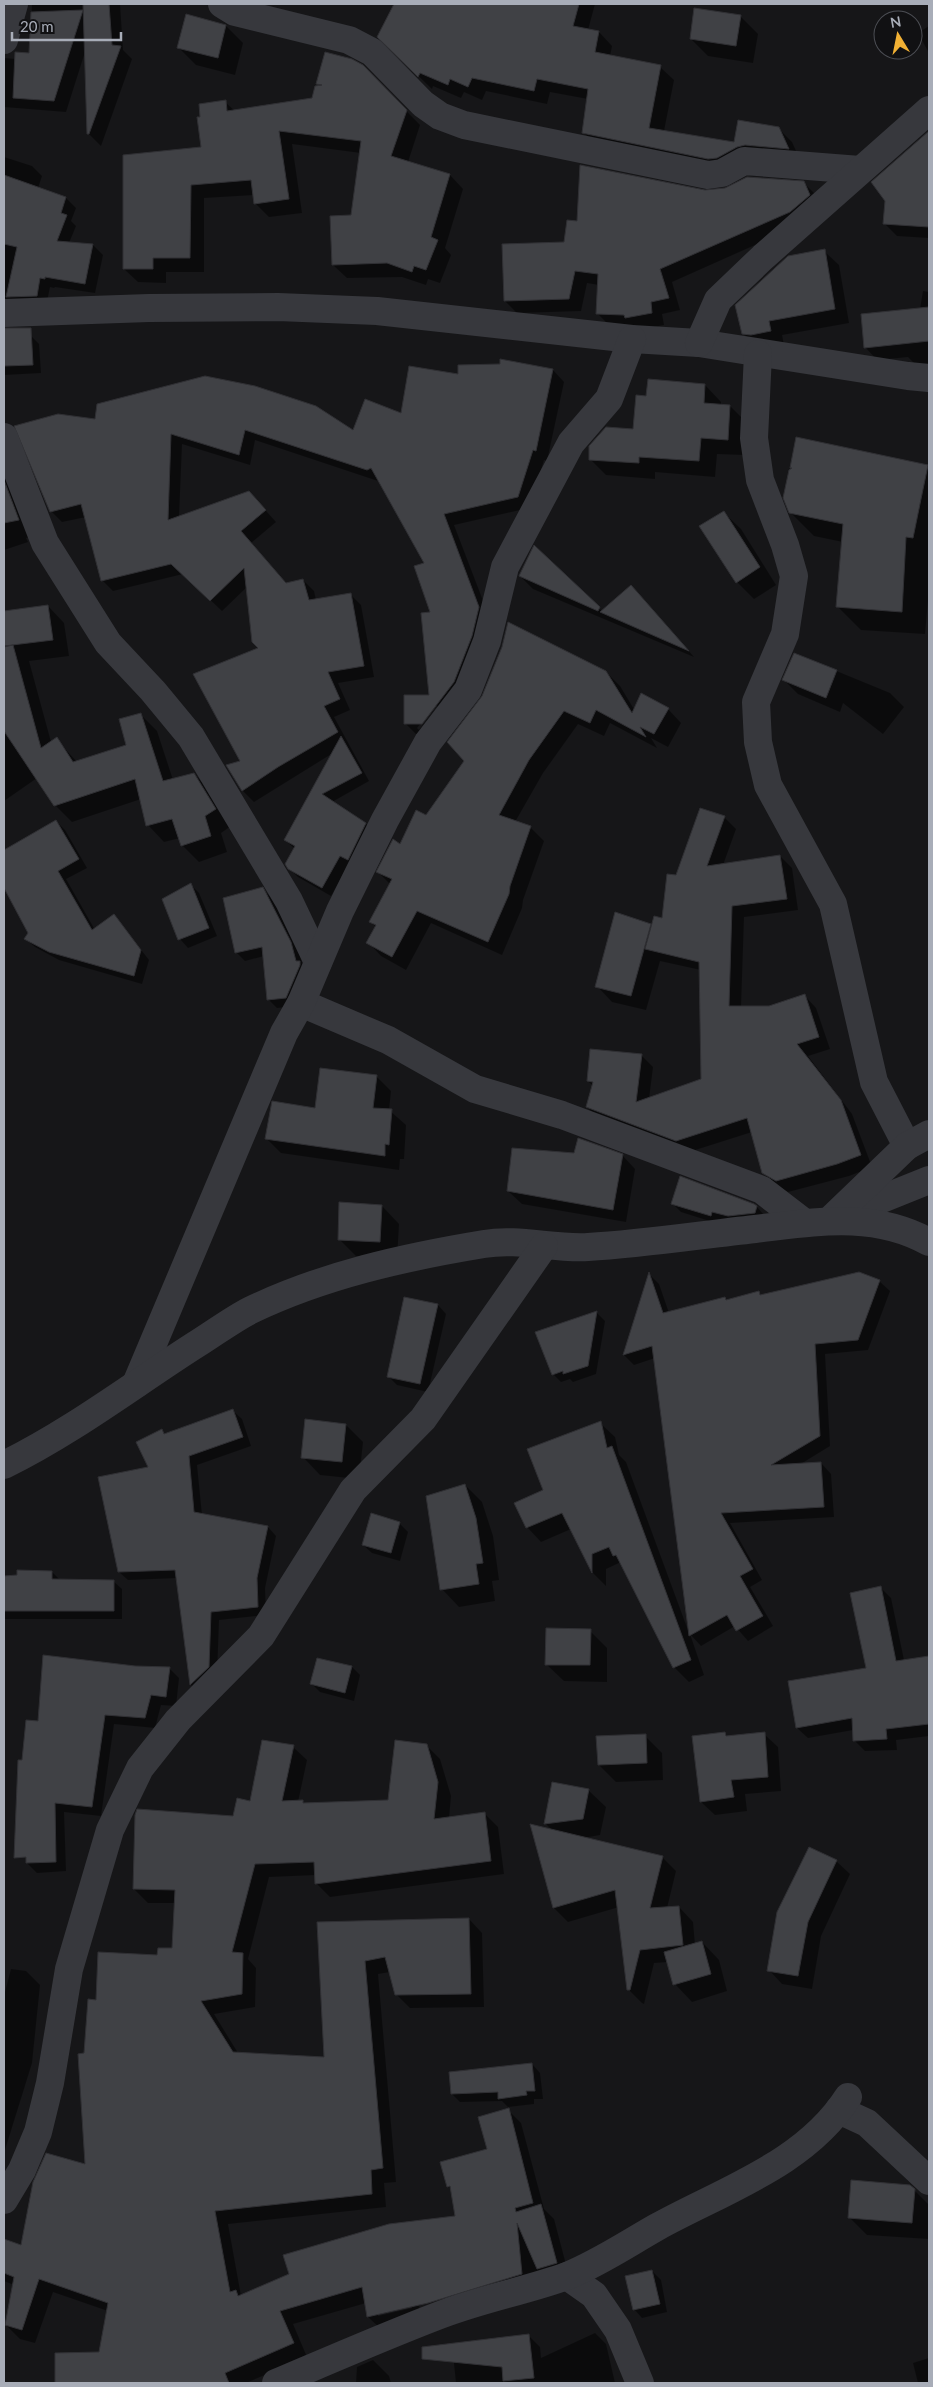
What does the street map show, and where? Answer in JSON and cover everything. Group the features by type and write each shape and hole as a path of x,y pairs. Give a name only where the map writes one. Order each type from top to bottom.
{"street":[{"path":"4,40 14,4"},
{"path":"222,4 235,12 349,40 372,52 423,104 440,116 464,125 708,175 722,173 744,161 860,170"},
{"path":"699,343 718,300 860,170 929,110"},
{"path":"4,313 149,308 278,307 377,311 632,339 699,343 758,354 929,378"},
{"path":"136,1384 284,1033 301,1003 318,962 385,820 428,742 468,690 487,641 505,567 571,443 609,399 632,339"},
{"path":"758,354 754,438 760,480 785,545 794,576 785,634 756,702 758,742 768,786 833,904 874,1082 918,1140 818,1222"},
{"path":"4,437 45,543 108,643 153,691 191,737 289,901 318,962"},
{"path":"301,1003 388,1040 475,1089 562,1116 762,1190 818,1222"},
{"path":"818,1222 929,1180"},
{"path":"4,1465 43,1446 91,1416 136,1384 249,1311 316,1283 427,1254 488,1243 516,1242 544,1246 587,1247 818,1222 882,1223 929,1242"},
{"path":"4,2200 22,2170 38,2132 50,2083 69,1969 110,1830 140,1768 178,1720 262,1636 353,1490 423,1419 544,1246"},
{"path":"276,2383 442,2314 567,2276 600,2261 657,2227 767,2170 813,2139 844,2103 929,2182"},
{"path":"567,2276 594,2294 614,2323 640,2383"}],"building":[{"path":"83,4 109,4 112,45 121,46 89,134 87,134"},
{"path":"394,4 579,4 573,26 599,31 595,52 661,65 649,128 734,142 738,120 779,127 789,149 745,145 737,147 717,158 708,159 582,133 588,89 537,79 534,91 472,78 468,87 450,79 448,85 420,73 418,77 377,37"},
{"path":"694,8 741,15 736,46 690,39"},
{"path":"83,10 54,101 13,98 15,52 29,53 31,12"},
{"path":"186,14 226,25 218,58 177,48"},
{"path":"325,52 352,59 363,65 407,110 391,156 450,174 431,237 438,240 426,270 414,266 412,272 387,263 332,265 330,216 351,215 361,141 279,131 289,199 254,204 251,180 191,185 190,258 153,258 153,269 123,269 123,155 201,147 197,117 200,117 199,104 226,100 227,111 312,98 315,86 322,85 316,84"},
{"path":"929,131 929,227 883,224 885,201 871,182"},
{"path":"580,165 705,190 725,188 747,177 804,181 810,195 790,212 660,269 669,298 651,302 652,313 625,318 624,315 596,314 598,274 575,271 569,299 504,301 502,244 564,242 567,220 577,221"},
{"path":"4,175 66,197 61,213 67,215 57,241 93,244 85,284 45,277 45,279 40,278 37,296 6,297 17,247 4,244"},
{"path":"825,249 835,309 769,321 771,331 751,335 742,334 735,305 788,256"},
{"path":"929,307 929,341 864,348 861,314"},
{"path":"4,328 31,328 33,365 4,366"},
{"path":"500,359 553,369 536,451 533,450 518,497 444,514 479,607 472,636 454,682 422,724 404,724 404,695 429,695 421,613 430,612 414,566 424,563 371,468 367,470 245,430 239,455 171,434 168,520 249,491 266,510 241,531 286,583 303,579 309,600 351,593 364,666 328,672 340,699 324,706 338,732 278,767 242,791 226,765 240,761 193,674 258,648 252,642 244,568 210,601 171,564 101,581 81,504 50,512 14,426 58,414 95,419 97,404 205,376 255,386 316,406 353,430 365,399 401,413 409,366 458,374 458,365 500,364"},
{"path":"648,379 705,384 704,403 730,405 728,440 701,438 699,461 639,457 639,463 589,460 589,446 606,427 633,429 636,395 646,396"},
{"path":"796,437 928,465 913,538 906,537 902,612 836,607 843,524 789,513 783,498 789,470 792,468 790,468"},
{"path":"4,480 19,520 4,523"},
{"path":"724,511 760,567 736,583 699,526"},
{"path":"534,545 600,607 598,611 519,576"},
{"path":"631,585 689,651 600,612"},
{"path":"48,605 53,640 4,646 4,611"},
{"path":"508,622 606,671 632,713 641,693 669,708 654,734 640,727 646,737 596,710 590,723 564,711 529,760 499,815 531,826 510,886 509,894 488,942 417,911 392,957 366,943 376,925 369,922 392,879 376,872 393,839 400,844 416,810 426,815 464,761 447,742 482,696 502,647"},
{"path":"13,645 41,748 57,737 73,762 126,745 119,719 141,713 163,781 194,773 216,809 205,816 211,836 181,846 172,819 146,826 135,779 54,806 4,731 4,647"},
{"path":"794,653 837,670 826,698 782,680"},
{"path":"341,736 362,773 322,794 366,823 348,860 340,856 322,888 288,869 285,864 295,846 284,840"},
{"path":"700,808 725,816 707,866 780,855 787,899 732,906 729,1006 769,1006 805,994 819,1037 797,1044 841,1100 861,1155 837,1164 776,1181 762,1173 747,1118 676,1141 586,1107 593,1082 587,1081 590,1049 642,1054 636,1102 701,1079 699,962 645,949 654,916 662,918 667,874 676,875"},
{"path":"56,820 79,859 58,871 92,930 114,914 141,950 134,976 49,952 24,939 28,933 4,888 4,850"},
{"path":"191,883 209,928 178,940 162,899"},
{"path":"263,887 291,942 296,961 300,961 286,998 267,1000 262,947 235,953 223,898"},
{"path":"615,912 651,924 631,996 595,987"},
{"path":"320,1068 377,1075 373,1108 392,1109 389,1145 385,1144 385,1156 265,1139 272,1101 315,1108"},
{"path":"578,1138 623,1154 613,1210 507,1191 512,1148 574,1153"},
{"path":"680,1176 754,1204 757,1206 755,1213 728,1216 712,1212 711,1216 671,1204"},
{"path":"339,1202 382,1205 380,1242 338,1240"},
{"path":"649,1272 663,1313 725,1297 726,1300 759,1291 760,1295 859,1272 880,1280 858,1340 815,1344 820,1436 771,1465 821,1462 824,1507 721,1513 753,1569 740,1576 763,1616 736,1631 727,1615 689,1636 652,1346 623,1355"},
{"path":"404,1297 438,1304 420,1384 387,1377"},
{"path":"597,1311 588,1366 563,1374 563,1371 552,1375 535,1332"},
{"path":"233,1409 243,1437 189,1456 194,1512 268,1526 257,1578 258,1607 211,1612 209,1667 190,1685 175,1570 118,1572 98,1477 148,1467 136,1442 162,1429 164,1434"},
{"path":"305,1419 346,1424 342,1462 301,1458"},
{"path":"601,1421 607,1448 612,1446 691,1660 673,1668 616,1555 613,1556 609,1547 592,1554 592,1573 562,1513 526,1528 514,1503 543,1490 527,1449"},
{"path":"465,1484 476,1518 483,1563 476,1564 479,1584 440,1590 426,1496"},
{"path":"371,1513 400,1522 391,1553 362,1545"},
{"path":"17,1570 52,1571 52,1579 114,1580 114,1611 4,1611 4,1576 17,1575"},
{"path":"881,1586 896,1661 929,1656 929,1724 886,1729 887,1739 853,1741 852,1718 796,1728 788,1681 866,1668 850,1593"},
{"path":"546,1628 591,1629 590,1665 545,1665"},
{"path":"43,1655 135,1666 170,1667 166,1697 151,1695 145,1718 105,1715 92,1807 55,1803 56,1862 26,1863 26,1857 14,1858 18,1760 22,1760 26,1720 38,1721"},
{"path":"317,1658 352,1666 345,1693 310,1684"},
{"path":"725,1732 726,1736 765,1732 768,1777 731,1780 734,1797 700,1802 692,1736"},
{"path":"646,1734 647,1763 598,1765 596,1736"},
{"path":"262,1740 294,1745 282,1801 303,1800 303,1803 388,1800 395,1740 427,1744 438,1782 434,1819 485,1812 491,1861 315,1884 314,1862 255,1864 232,1952 243,1953 242,1994 201,2001 233,2052 324,2057 317,1922 469,1918 471,1994 395,1995 385,1957 365,1961 383,2168 371,2170 372,2194 215,2211 230,2292 236,2290 238,2296 289,2274 283,2255 389,2224 455,2216 450,2186 447,2187 440,2162 487,2149 478,2117 509,2108 533,2203 515,2208 516,2212 541,2204 557,2263 537,2269 517,2223 522,2274 428,2303 367,2317 362,2287 280,2311 294,2343 225,2373 229,2383 55,2383 55,2353 99,2352 108,2303 39,2279 22,2330 5,2325 14,2277 4,2273 4,2239 21,2245 33,2182 46,2153 85,2164 78,2054 84,2053 88,1999 96,2000 98,1952 157,1955 158,1948 172,1948 175,1890 133,1889 135,1815 137,1809 233,1816 237,1798 250,1801"},
{"path":"552,1782 589,1789 583,1819 544,1824"},
{"path":"530,1824 663,1856 650,1908 679,1906 683,1945 640,1950 630,1990 627,1990 615,1890 553,1908"},
{"path":"809,1847 837,1860 808,1922 798,1976 767,1971 777,1912"},
{"path":"702,1941 711,1974 673,1985 664,1952"},
{"path":"532,2063 535,2091 526,2091 527,2095 498,2099 498,2092 451,2094 449,2072"},
{"path":"851,2180 910,2185 915,2189 912,2223 848,2218"},
{"path":"652,2270 660,2304 633,2310 625,2276"},
{"path":"529,2334 534,2378 503,2381 502,2367 422,2359 422,2347"}]}
